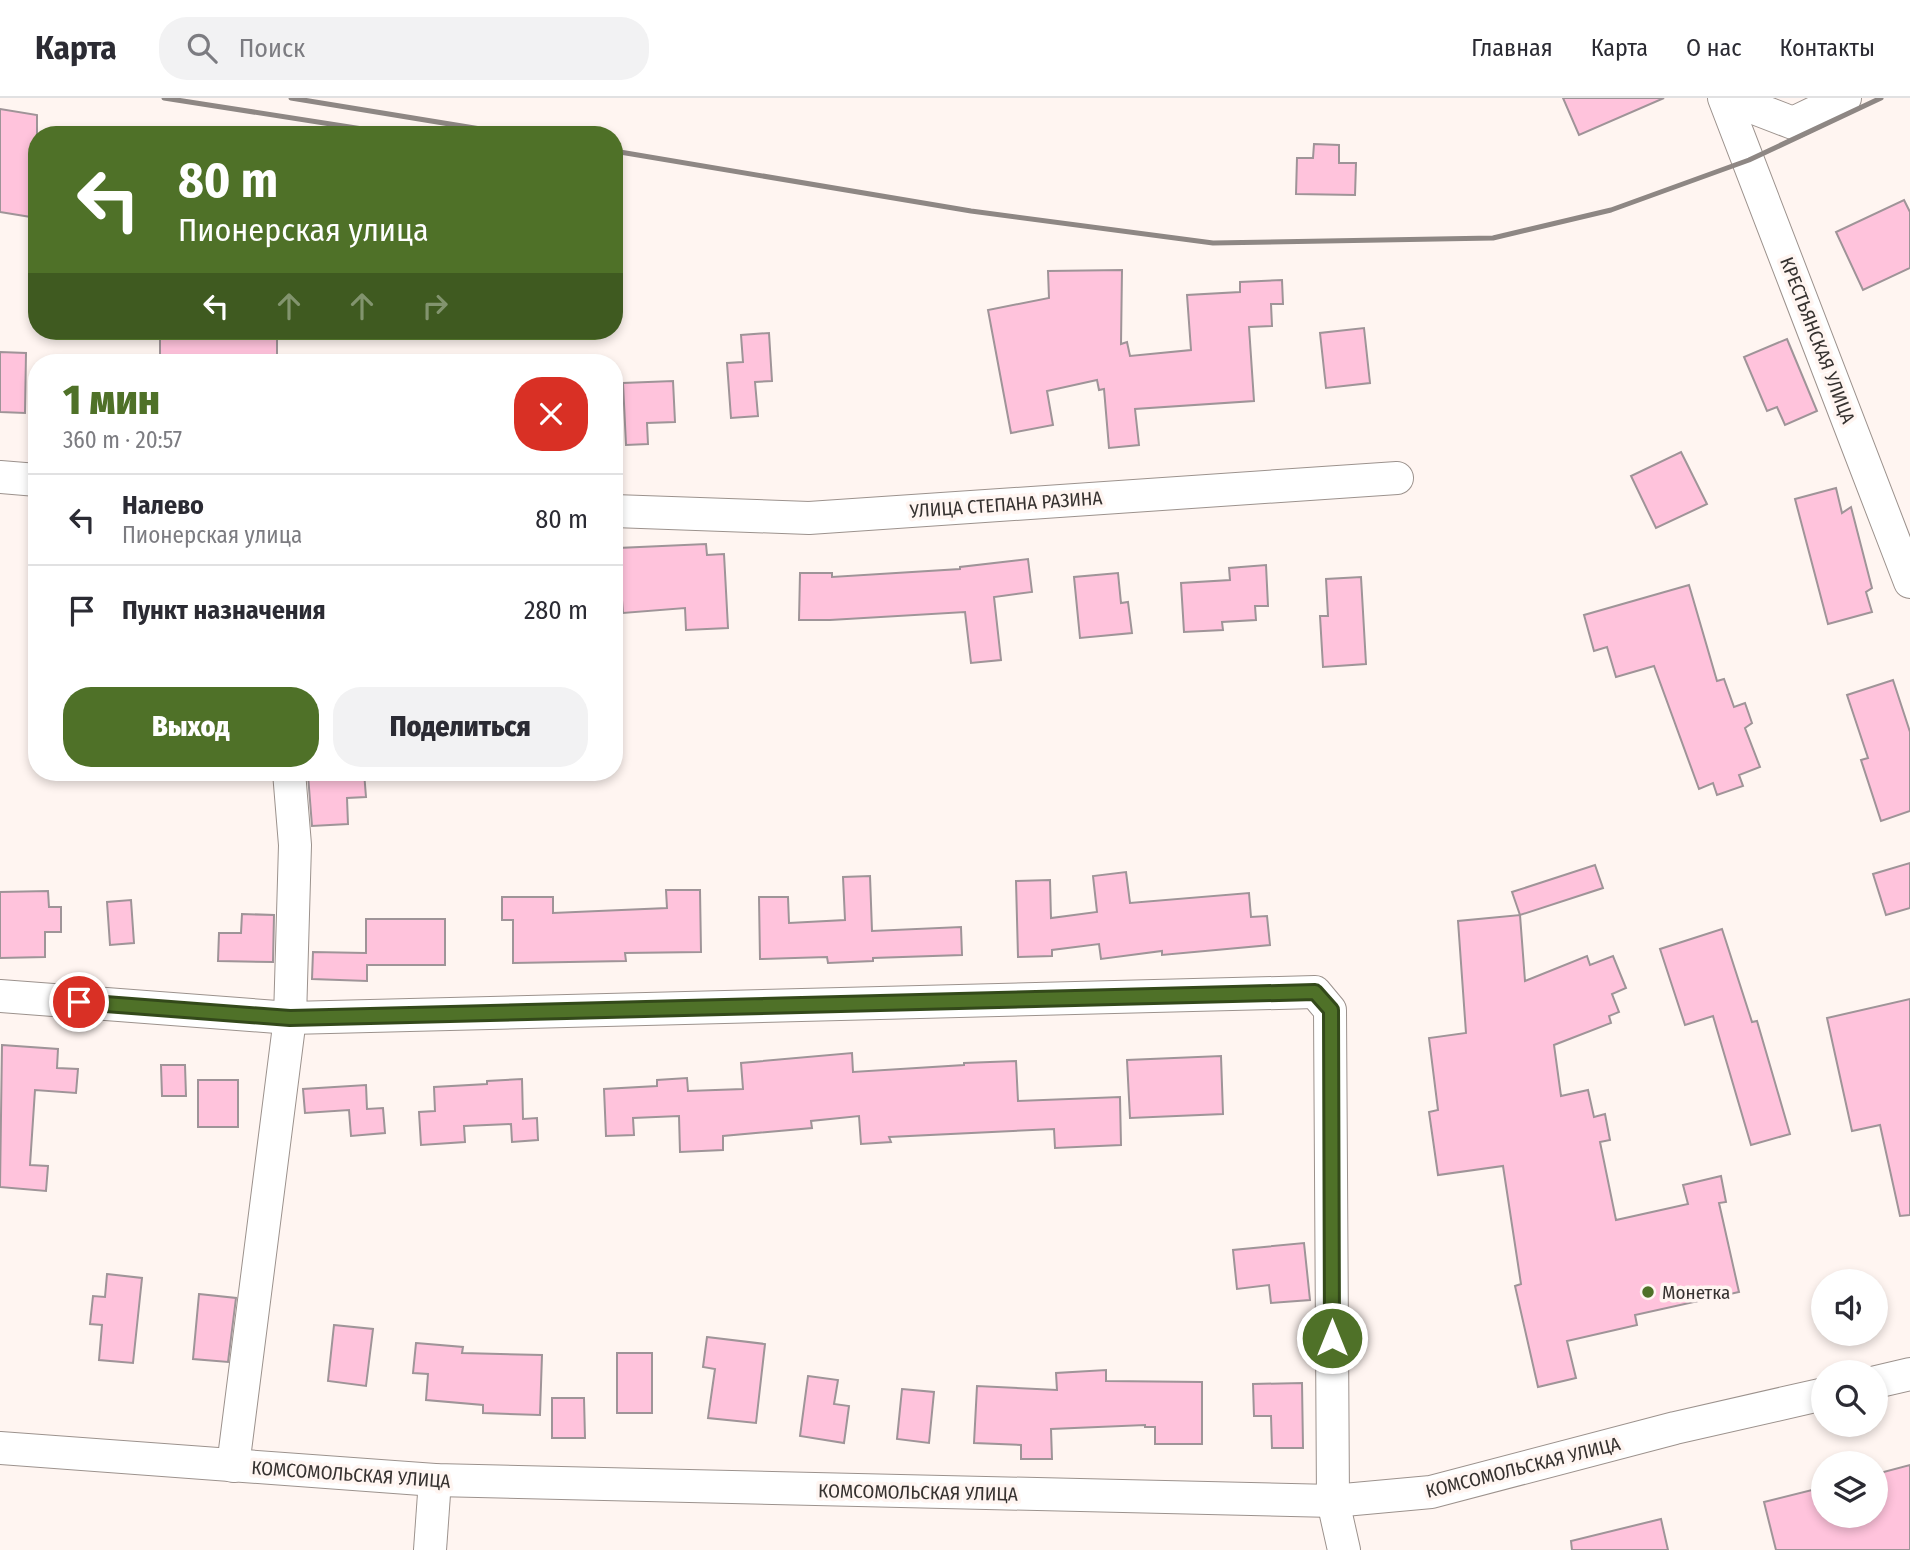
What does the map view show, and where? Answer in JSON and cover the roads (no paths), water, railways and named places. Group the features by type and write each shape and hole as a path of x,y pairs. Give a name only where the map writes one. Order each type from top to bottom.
{"street":[{"path":"1726,98 1793,123 1845,98"},
{"name":"КРЕСТЬЯНСКАЯ УЛИЦА","path":"1726,98 1910,582"},
{"path":"0,477 28,479"},
{"name":"УЛИЦА СТЕПАНА РАЗИНА","path":"623,511 809,518 1397,478"},
{"path":"233,1466 290,1018 295,845 290,781"},
{"path":"0,996 290,1018 1315,992 1331,1010 1333,1501 1344,1550"},
{"path":"1888,1379 1910,1374"},
{"name":"КОМСОМОЛЬСКАЯ УЛИЦА","path":"0,1448 435,1480 1333,1501 1431,1492 1675,1428 1811,1397"},
{"path":"430,1550 435,1480"}],"railway":[{"path":"164,98 343,126"},
{"path":"291,98 462,126"},
{"path":"623,153 971,211 1213,243 1493,238 1611,210 1749,160 1881,98"}],"place":[{"name":"Монетка","path":"1648,1292"}]}
